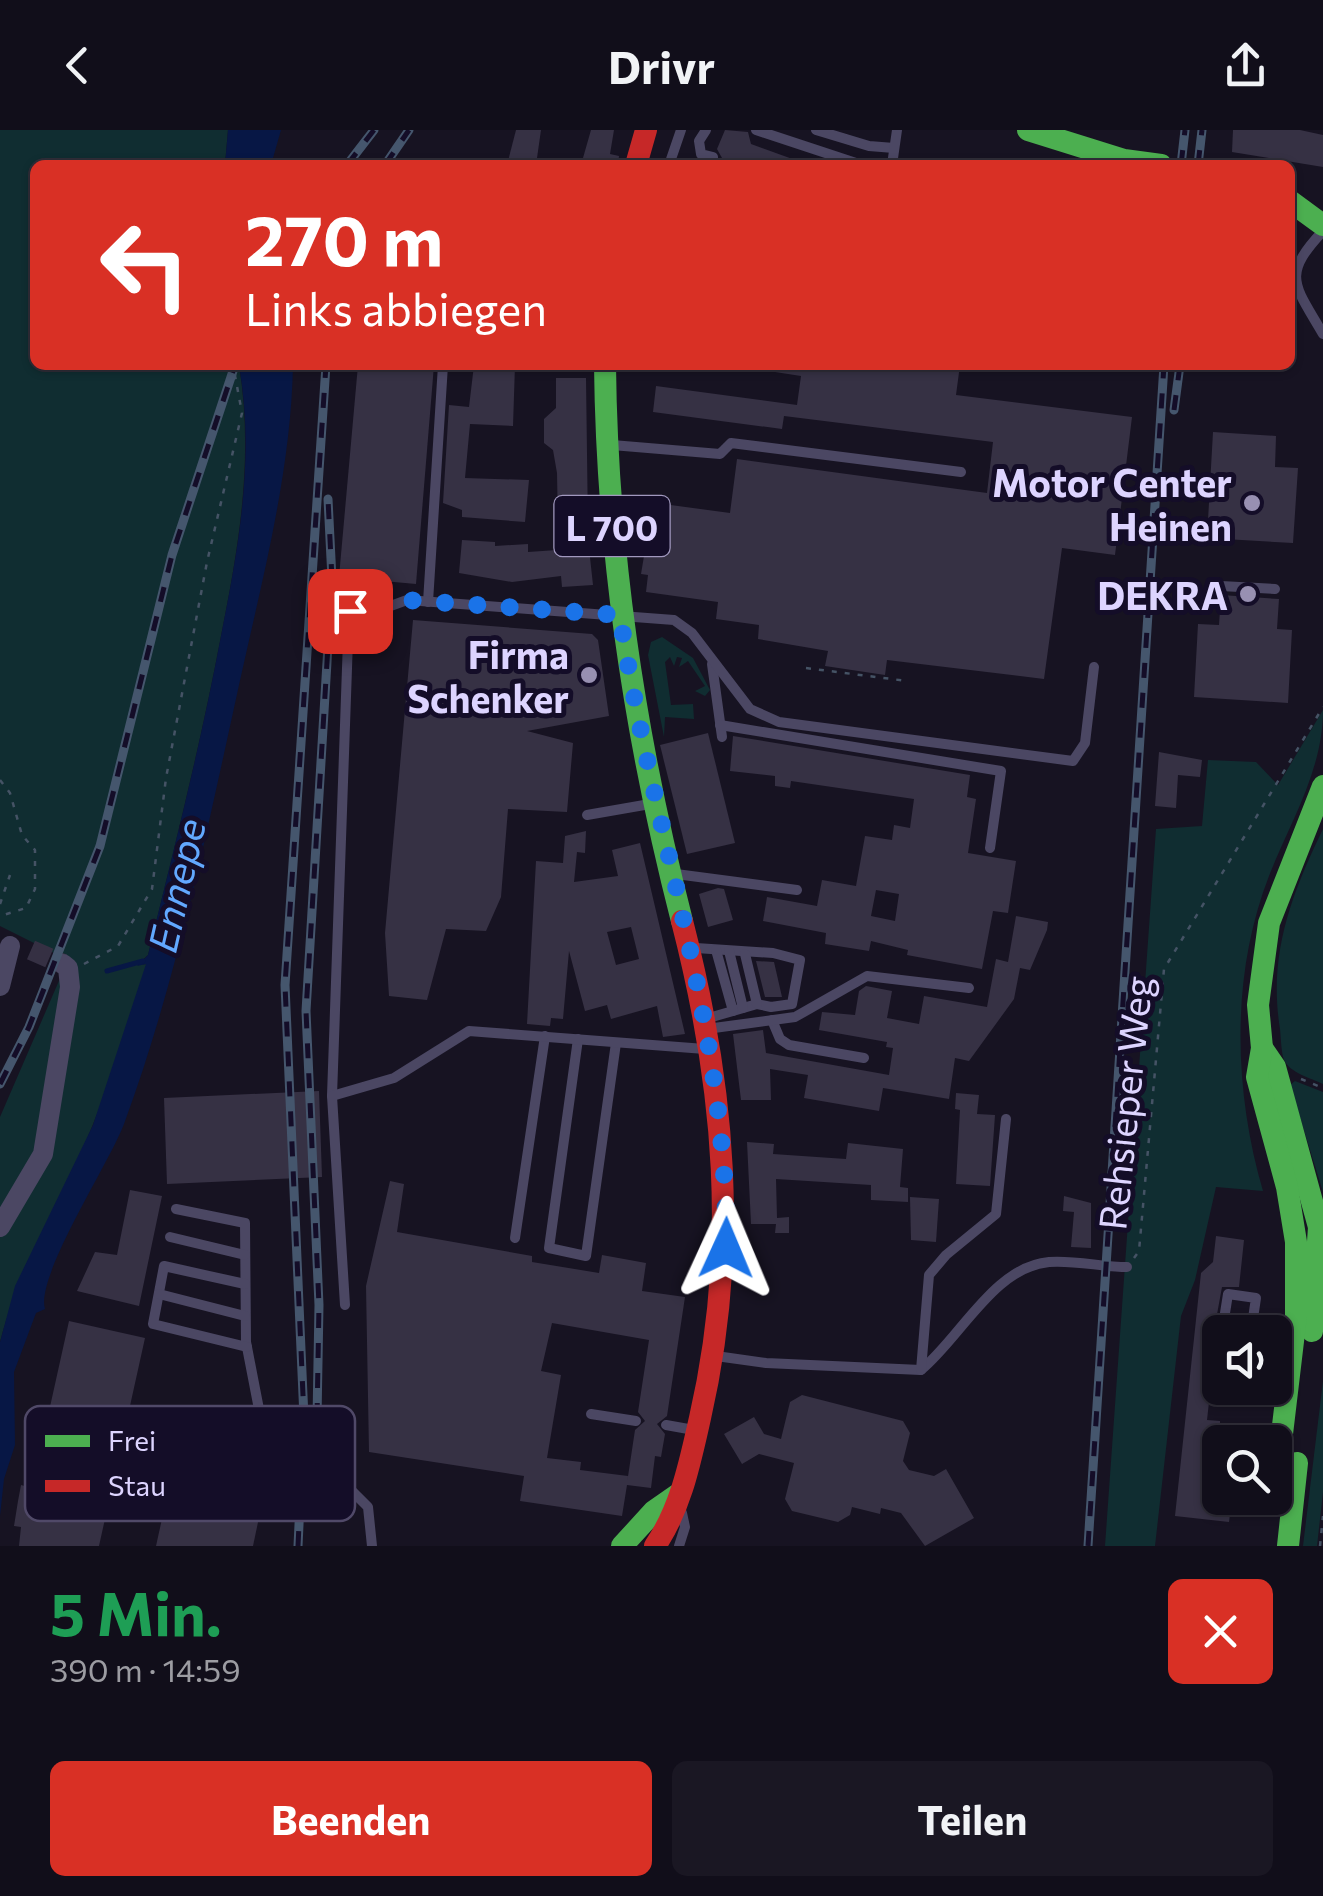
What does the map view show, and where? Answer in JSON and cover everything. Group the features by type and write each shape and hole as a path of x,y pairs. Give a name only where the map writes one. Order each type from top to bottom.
{"main road":[{"path":"637,160 646,130"},
{"path":"1028,130 1124,160"},
{"path":"1295,205 1323,228"},
{"name":"L 700","path":"606,370 606,445 620,615 653,804 708,1032 727,1189 724,1276 714,1356 678,1495 667,1530 655,1546"},
{"path":"1288,1546 1313,1236 1275,1067 1262,1048 1258,1004 1269,922 1323,786"},
{"path":"1280,1425 1286,1339 1313,1236"},
{"path":"624,1545 654,1511 678,1495"},
{"path":"1269,1546 1273,1515"}],"street":[{"path":"0,986 14,946"},
{"path":"0,1227 43,1154 70,986 68,968 63,964"}],"lane":[{"path":"671,160 682,130"},
{"path":"706,130 699,141 701,154 713,157"},
{"path":"756,130 847,160"},
{"path":"816,130 869,146 894,148"},
{"path":"893,160 897,130"},
{"path":"1295,269 1297,260 1323,228"},
{"path":"1295,276 1323,334"},
{"path":"428,602 444,370"},
{"path":"606,445 720,454 731,443 962,472"},
{"path":"1221,586 1275,588"},
{"path":"345,1305 332,1096 350,611 374,612 407,600 620,615 685,624 750,709 779,722 1073,760 1085,743 1094,667"},
{"path":"712,663 721,731 1001,771 990,848"},
{"path":"587,814 653,804"},
{"path":"670,873 796,890"},
{"path":"689,948 745,954 773,952 800,960 792,1004 771,1008 757,1004 738,1009 708,1032"},
{"path":"723,951 738,1009"},
{"path":"745,954 757,1004"},
{"path":"332,1096 394,1078 469,1031 616,1043 708,1032 814,1009 867,976 969,988"},
{"path":"772,1020 780,1039 789,1045 864,1058"},
{"path":"515,1238 545,1036"},
{"path":"578,1039 549,1248 586,1256 616,1043"},
{"path":"714,1356 921,1370 930,1275 946,1254 996,1214 1006,1120"},
{"path":"176,1209 244,1223 246,1347 258,1406"},
{"path":"170,1237 245,1255"},
{"name":"Rehsieper Weg","path":"921,1370 1020,1270 1048,1262 1127,1268"},
{"path":"245,1284 164,1266 153,1324 246,1347"},
{"path":"159,1294 246,1316"},
{"path":"1225,1315 1228,1294 1256,1298 1254,1315"},
{"path":"591,1414 636,1421"},
{"path":"666,1425 696,1430"},
{"path":"355,1493 368,1507 372,1546"},
{"path":"678,1495 685,1526 679,1546"}],"path":[{"path":"70,986 86,961 118,946 152,889 190,652 242,413 234,370"},
{"path":"806,668 907,681"},
{"name":"Rehsieper Weg","path":"1127,1268 1139,1251 1164,969 1323,707"},
{"path":"0,780 10,793 22,834 35,850 34,889 26,908 0,916"},
{"path":"0,904 10,875"},
{"path":"1320,1546 1323,1516"}],"green space":[{"path":"0,130 228,130 225,160 30,160 30,370 240,370 245,468 228,602 196,756 148,955 137,965 147,964 96,1117 24,1273 0,1342 0,1117 68,960 0,926"},
{"path":"662,637 693,658 710,690 705,696 695,691 705,686 688,661 679,667 682,658 677,657 674,666 670,657 665,662 671,705 693,704 694,719 665,717 664,737 648,655 651,642"},
{"path":"1323,710 1318,754 1256,914 1242,994 1240,1034 1246,1114 1263,1191 1216,1187 1195,1280 1181,1316 1155,1546 1105,1546 1156,829 1202,826 1208,760 1256,762 1278,785"},
{"path":"1323,829 1323,1084 1296,1072 1284,1060 1277,976 1292,902"},
{"path":"1295,1081 1323,1092 1323,1192 1290,1085"},
{"path":"1323,1381 1323,1492 1317,1546 1303,1546"}],"water":[{"path":"228,130 281,130 272,160 225,160"},
{"name":"Ennepe","path":"240,370 293,370 287,446 266,566 189,906 143,1071 116,1142 62,1246 45,1293 45,1309 36,1313 14,1372 15,1445 4,1479 0,1516 0,1342 15,1286 93,1125 146,964 137,966 148,955 187,796 234,568 243,501 244,399"}],"building":[{"path":"516,130 541,130 537,160 508,160"},
{"path":"591,130 614,130 610,154 619,156 619,160 582,160"},
{"path":"725,130 748,132 751,144 795,160 720,160 717,149"},
{"path":"1233,130 1300,130 1323,135 1323,167 1232,152"},
{"path":"358,370 434,370 416,584 339,577"},
{"path":"473,370 515,370 513,426 470,424 465,478 529,480 525,522 462,517 462,510 443,503 449,405 469,407"},
{"path":"959,370 956,395 1132,417 1115,555 1062,548 1044,679 887,660 885,675 825,666 828,651 758,639 759,625 716,619 718,602 646,592 648,575 641,574 644,556 639,555 641,501 730,513 737,459 987,493 993,442 784,416 782,429 653,412 656,386 797,405 801,376 775,372"},
{"path":"556,378 586,378 588,528 558,525 557,473 553,450 544,443 544,419 556,408"},
{"name":"Motor Center Heinen","path":"1213,432 1276,436 1275,467 1298,468 1293,543 1207,538"},
{"path":"588,539 593,585 562,587 561,576 512,582 459,573 462,540 495,542 495,546 528,544 528,552 557,550 559,541"},
{"path":"1221,595 1279,599 1277,629 1292,630 1288,703 1194,697 1198,624 1219,625"},
{"path":"413,620 592,634 598,640 609,716 527,731 573,743 567,812 508,809 501,897 486,931 446,929 427,1000 389,996 385,933"},
{"path":"708,733 735,843 687,854 660,745"},
{"path":"733,736 970,775 967,797 976,799 968,853 1016,861 1008,913 993,911 982,969 907,955 908,950 871,941 869,951 825,944 826,933 763,921 767,897 817,906 822,880 856,886 865,836 892,840 894,825 910,828 914,799 791,781 790,788 775,786 775,776 730,771","holes":["876,890 899,894 895,921 871,916"]},
{"path":"1159,752 1202,760 1200,777 1178,775 1176,808 1155,806"},
{"path":"586,831 585,853 577,852 574,882 618,876 612,850 640,843 685,1034 663,1037 657,1006 611,1019 607,1005 585,1011 569,951 563,1019 551,1018 550,1026 527,1024 536,861 563,863 565,836","holes":["631,927 639,959 616,965 607,932"]},
{"path":"724,889 733,920 708,927 699,894"},
{"path":"1016,916 1048,922 1047,930 1030,970 1020,968 1014,999 969,1061 955,1058 949,1099 883,1088 879,1111 804,1098 808,1075 770,1069 771,1100 741,1100 733,1034 763,1030 766,1053 889,1075 893,1048 886,1047 887,1042 819,1030 822,1012 855,1015 859,991 866,986 892,991 887,1018 919,1024 924,996 987,1007 996,959 1008,962"},
{"path":"756,961 774,962 782,997 765,997"},
{"path":"319,1091 322,1177 167,1184 164,1098"},
{"path":"956,1093 979,1095 977,1114 995,1115 990,1186 956,1184 960,1110 955,1109"},
{"path":"747,1142 774,1144 773,1154 846,1159 848,1143 903,1149 900,1187 908,1188 908,1202 871,1200 871,1185 776,1179 777,1218 789,1217 789,1233 775,1233 776,1224 751,1224"},
{"path":"390,1181 404,1184 397,1232 532,1256 532,1262 599,1273 602,1255 646,1263 642,1291 685,1297 667,1416 657,1424 665,1434 661,1457 655,1456 651,1488 627,1485 622,1516 520,1501 524,1476 369,1452 366,1286","holes":["552,1323 649,1340 638,1412 645,1421 635,1430 627,1483 628,1476 580,1470 581,1462 547,1458 561,1375 541,1371"]},
{"path":"130,1190 162,1196 139,1306 77,1291 95,1252 117,1255"},
{"path":"1064,1196 1091,1203 1091,1248 1071,1247 1074,1212 1063,1211"},
{"path":"910,1197 939,1199 936,1242 911,1240"},
{"path":"1216,1236 1244,1240 1239,1287 1222,1287 1217,1315 1202,1315 1202,1405 1209,1405 1207,1420 1220,1421 1220,1425 1202,1425 1202,1515 1230,1515 1229,1522 1175,1516 1201,1273 1213,1262"},
{"path":"69,1321 145,1338 130,1406 50,1406"},
{"path":"802,1395 903,1421 910,1433 903,1461 909,1470 934,1476 946,1469 974,1518 925,1546 901,1513 881,1508 880,1514 852,1507 850,1515 838,1522 792,1511 785,1499 794,1463 759,1454 742,1464 724,1434 754,1417 764,1434 781,1439 790,1402"},
{"path":"21,1485 25,1486 25,1521 105,1521 99,1546 19,1546 21,1527 14,1526"},
{"path":"162,1521 258,1521 253,1546 156,1546"}],"waterway":[{"name":"Ennepe","path":"107,971 143,961"}],"tunnel":[{"path":"31,950 63,964"}],"railway":[{"path":"351,160 374,130"},
{"path":"388,160 409,130"},
{"path":"1182,160 1185,130"},
{"path":"1199,160 1202,130"},
{"path":"0,1084 29,1027 100,846 172,555 233,370"},
{"path":"303,1406 285,985 326,370"},
{"path":"1088,1546 1164,370"},
{"path":"1174,410 1179,370"},
{"path":"317,1406 319,1305 306,1011 332,579 328,499"},
{"path":"298,1546 299,1521"}],"traffic: fast":[{"path":"1028,130 1124,160"},
{"path":"1295,205 1323,225"},
{"path":"605,370 611,506 627,646 650,784 682,921"},
{"path":"1283,1425 1296,1316 1296,1242 1287,1187 1257,1077 1262,1048 1258,1005 1269,923 1323,786"},
{"path":"1262,1048 1275,1067 1319,1227 1312,1331"},
{"path":"1288,1546 1297,1463"},
{"path":"622,1546 654,1511 677,1495"}],"traffic: jam":[{"path":"637,160 646,130"},
{"path":"655,1546 678,1500 700,1418 720,1292 723,1230 717,1107 697,983 682,921"}],"place":[{"name":"Motor Center Heinen","path":"1252,503"},
{"name":"DEKRA","path":"1248,594"},
{"name":"Firma Schenker","path":"589,675"}],"route":[{"path":"350,611 374,612 407,600 620,615 644,760 706,1018 723,1131 726,1248"}]}
